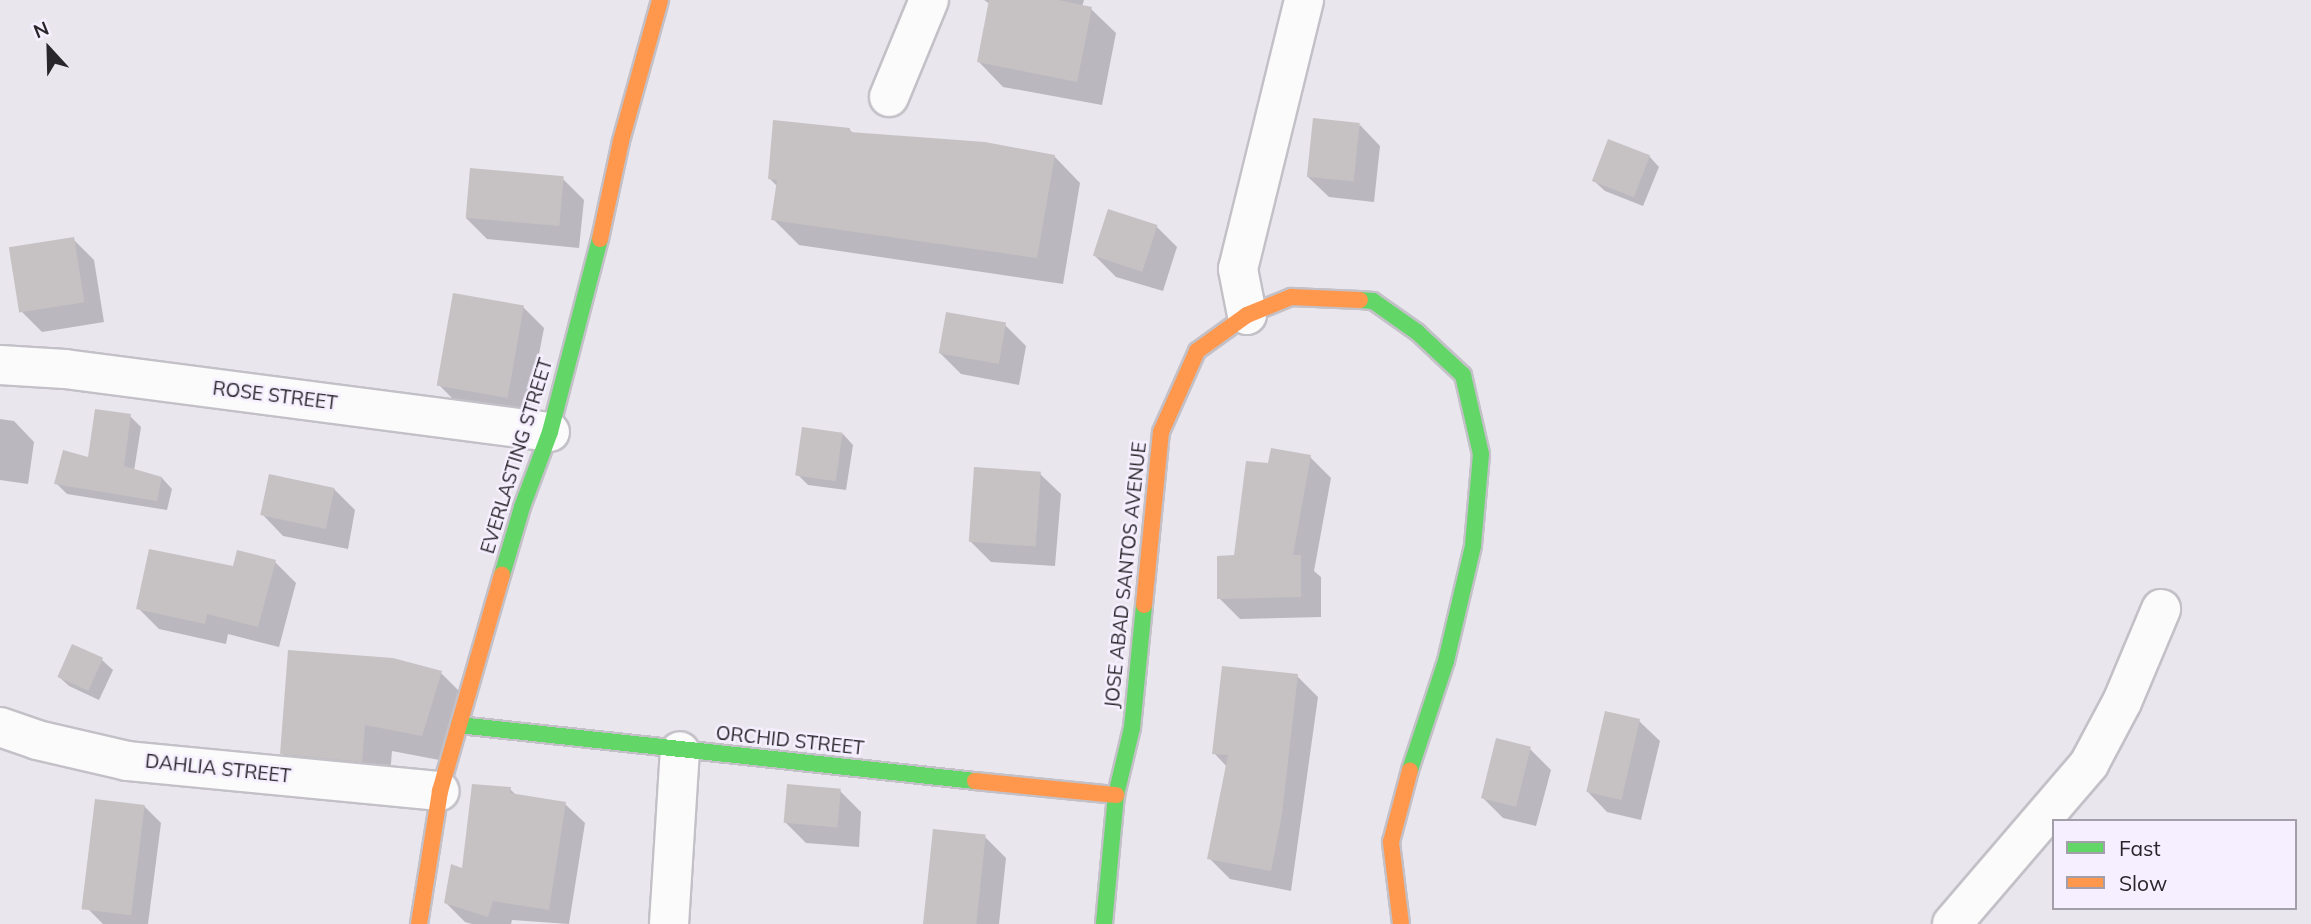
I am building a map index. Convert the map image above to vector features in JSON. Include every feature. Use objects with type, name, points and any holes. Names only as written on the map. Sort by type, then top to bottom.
[{"type":"main road","name":"EVERLASTING STREET","points":[[419,924],[440,791],[522,507],[550,432],[590,282],[624,128],[660,0]]},
{"type":"main road","name":"JOSE ABAD SANTOS AVENUE","points":[[1104,924],[1116,795],[1132,728],[1161,432],[1197,351],[1247,315],[1291,297],[1373,301],[1417,331],[1463,375],[1481,454],[1473,546],[1446,661],[1418,744],[1391,842],[1401,924]]},
{"type":"main road","name":"ORCHID STREET","points":[[459,725],[680,751],[1116,795]]},
{"type":"street","points":[[888,97],[929,0]]},
{"type":"street","points":[[1247,315],[1238,269],[1304,0]]},
{"type":"street","name":"ROSE STREET","points":[[0,365],[65,369],[550,432]]},
{"type":"street","points":[[1952,924],[2089,764],[2122,702],[2161,609]]},
{"type":"street","name":"DAHLIA STREET","points":[[0,727],[37,740],[127,761],[440,791]]},
{"type":"street","points":[[669,924],[680,751]]},
{"type":"building","points":[[989,0],[1058,0],[1092,7],[1077,82],[977,62]]},
{"type":"building","points":[[1313,118],[1360,123],[1354,182],[1307,177]]},
{"type":"building","points":[[773,120],[850,128],[850,132],[985,142],[1055,155],[1037,258],[771,220],[777,180],[768,179]]},
{"type":"building","points":[[1608,139],[1650,155],[1634,197],[1592,181]]},
{"type":"building","points":[[470,168],[564,176],[559,226],[466,218]]},
{"type":"building","points":[[1108,209],[1157,225],[1142,272],[1093,256]]},
{"type":"building","points":[[74,237],[84,302],[19,313],[9,247]]},
{"type":"building","points":[[453,293],[524,306],[508,398],[437,386]]},
{"type":"building","points":[[946,312],[1006,323],[999,364],[939,353]]},
{"type":"building","points":[[95,409],[131,414],[124,466],[162,477],[157,501],[54,484],[63,450],[88,457]]},
{"type":"building","points":[[802,427],[843,433],[836,481],[795,476]]},
{"type":"building","points":[[1271,448],[1311,455],[1293,555],[1301,555],[1301,597],[1217,599],[1217,556],[1234,555],[1246,461],[1268,463]]},
{"type":"building","points":[[974,467],[1041,472],[1036,546],[969,542]]},
{"type":"building","points":[[269,474],[335,488],[326,529],[260,515]]},
{"type":"building","points":[[149,549],[233,566],[237,550],[276,560],[258,627],[207,614],[205,624],[136,609]]},
{"type":"building","points":[[72,644],[103,658],[88,691],[57,677]]},
{"type":"building","points":[[288,650],[393,658],[442,671],[422,736],[365,725],[362,762],[280,754]]},
{"type":"building","points":[[1222,666],[1298,674],[1282,814],[1271,871],[1207,859],[1228,755],[1212,754]]},
{"type":"building","points":[[1605,711],[1640,719],[1621,800],[1586,792]]},
{"type":"building","points":[[1496,738],[1531,747],[1516,807],[1481,798]]},
{"type":"building","points":[[472,784],[511,787],[510,793],[566,802],[549,910],[493,901],[488,917],[444,903],[451,864],[462,868]]},
{"type":"building","points":[[787,784],[841,789],[837,828],[784,823]]},
{"type":"building","points":[[95,799],[145,805],[131,915],[81,909]]},
{"type":"building","points":[[933,829],[986,835],[976,924],[923,924]]},
{"type":"traffic: fast","points":[[502,575],[522,507],[550,432],[600,239]]},
{"type":"traffic: fast","points":[[1360,300],[1373,301],[1417,332],[1463,375],[1481,454],[1473,546],[1446,661],[1410,770]]},
{"type":"traffic: fast","points":[[1104,924],[1116,795],[1132,728],[1144,605]]},
{"type":"traffic: fast","points":[[459,725],[975,781]]},
{"type":"traffic: slow","points":[[600,239],[621,141],[660,0]]},
{"type":"traffic: slow","points":[[1144,605],[1161,432],[1197,351],[1247,315],[1291,297],[1360,300]]},
{"type":"traffic: slow","points":[[419,924],[440,791],[502,575]]},
{"type":"traffic: slow","points":[[1401,924],[1391,842],[1410,770]]},
{"type":"traffic: slow","points":[[975,781],[1116,795]]}]
